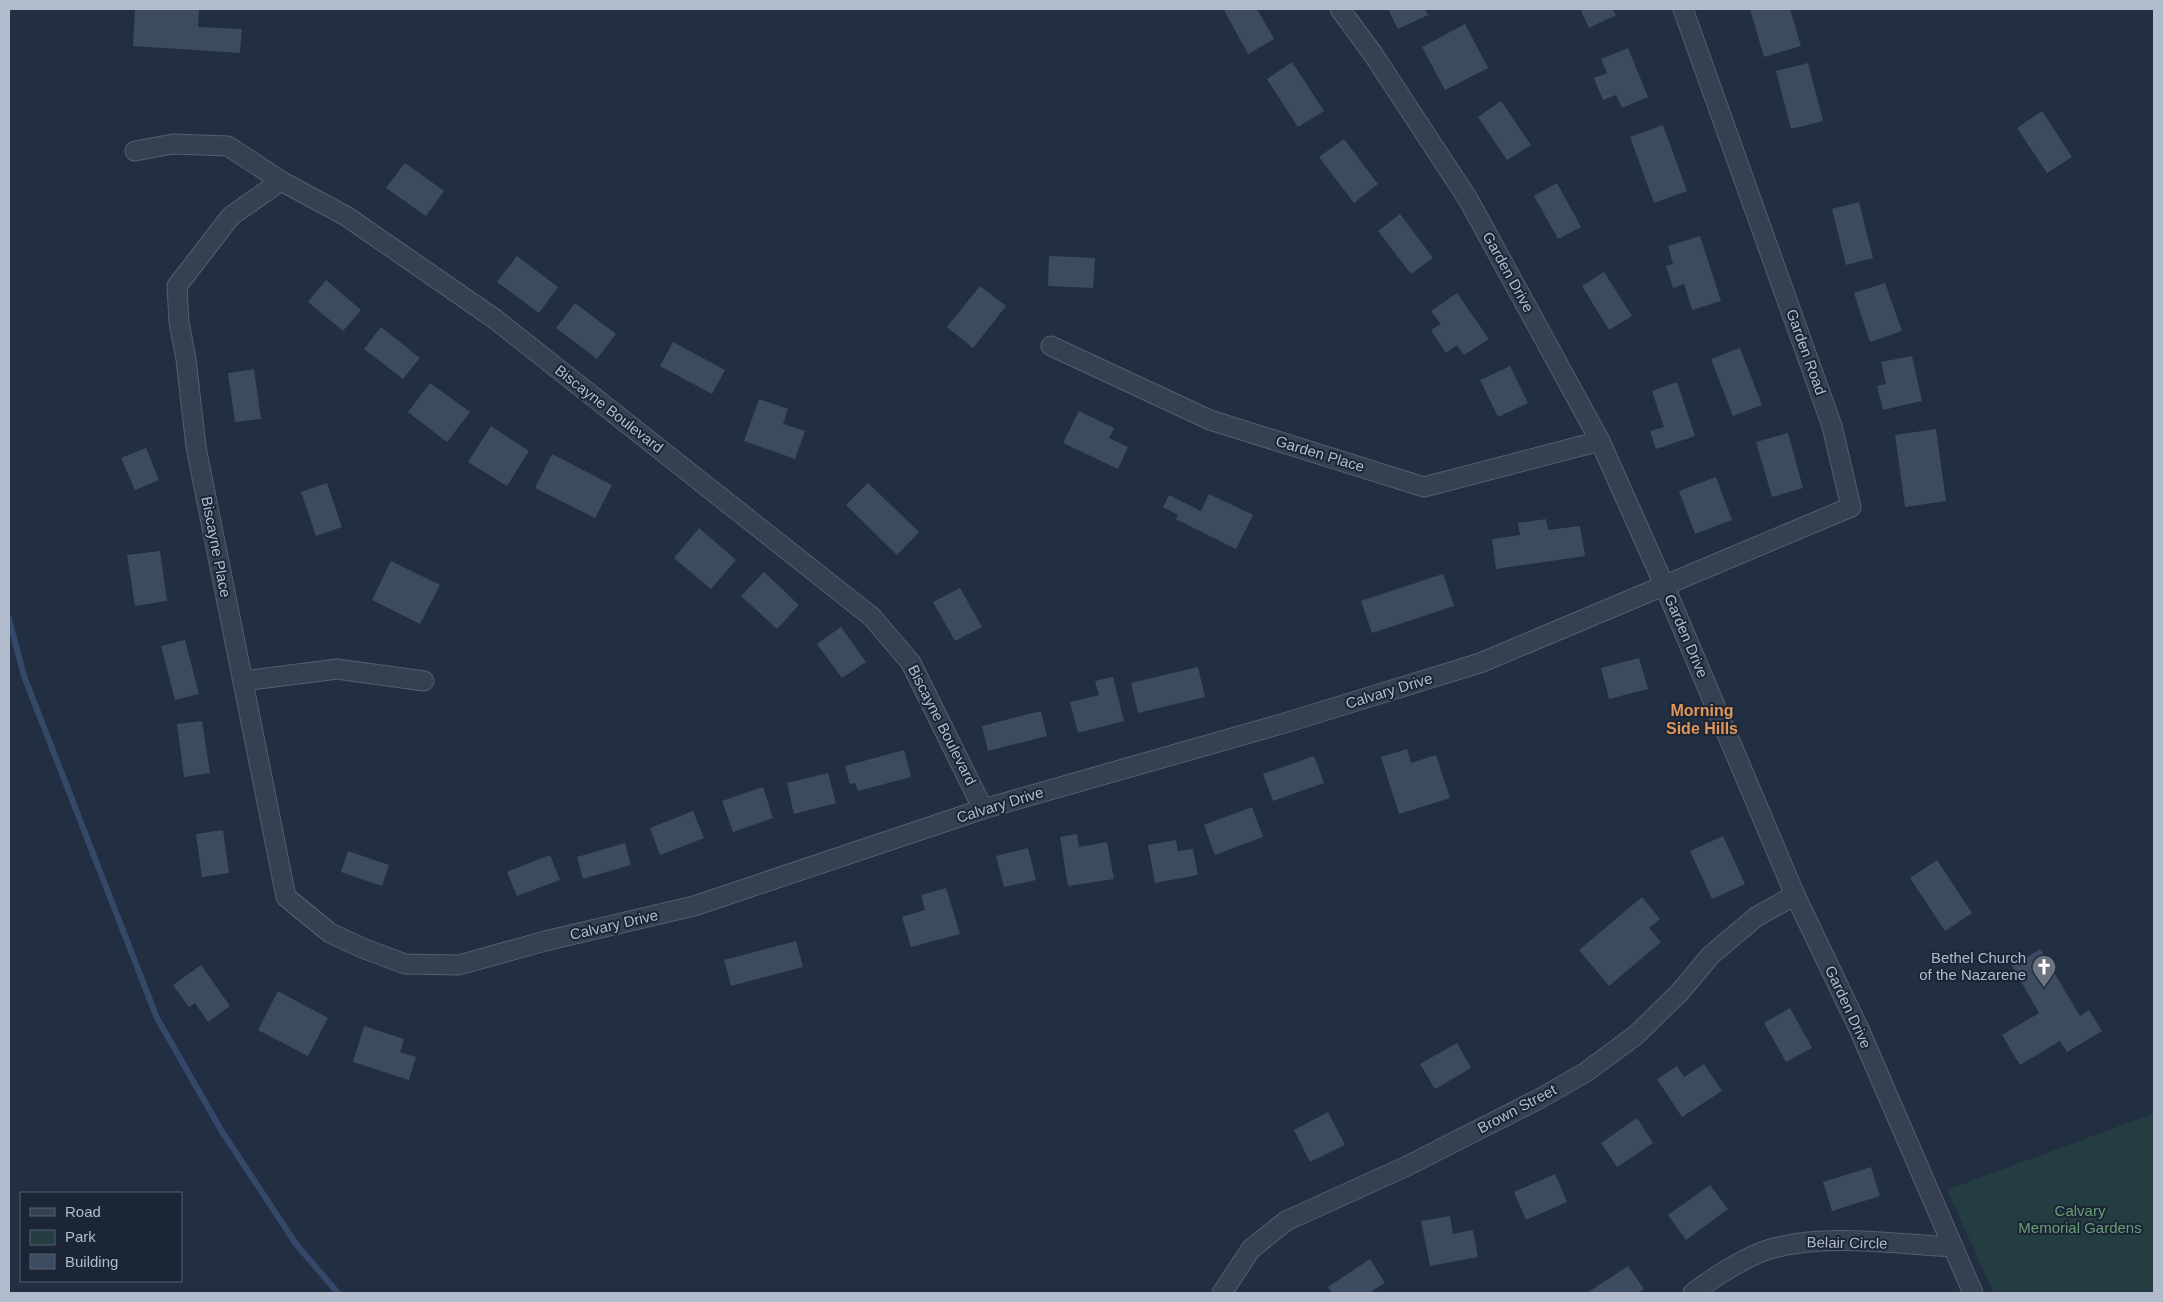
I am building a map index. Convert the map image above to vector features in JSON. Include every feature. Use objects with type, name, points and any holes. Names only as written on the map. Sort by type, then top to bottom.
[{"type":"street","name":"Garden Drive","points":[[1340,9],[1373,54],[1468,199],[1600,441],[1665,587],[1795,894],[1859,1028],[1973,1293]]},
{"type":"street","name":"Garden Road","points":[[1665,587],[1851,508],[1832,426],[1683,9]]},
{"type":"street","name":"Biscayne Boulevard","points":[[135,151],[174,144],[228,146],[281,182],[346,216],[495,319],[872,617],[912,662],[983,809]]},
{"type":"street","name":"Biscayne Place","points":[[281,182],[231,216],[177,286],[179,322],[186,360],[196,447],[286,897],[330,932]]},
{"type":"street","name":"Garden Place","points":[[1051,346],[1210,420],[1424,487],[1600,441]]},
{"type":"street","name":"Calvary Drive","points":[[330,932],[365,949],[405,964],[459,965],[545,941],[694,906],[983,809],[1288,722],[1480,663],[1665,587]]},
{"type":"street","points":[[243,681],[337,669],[424,681]]},
{"type":"street","name":"Brown Street","points":[[1222,1293],[1251,1250],[1286,1221],[1407,1166],[1539,1099],[1586,1072],[1636,1036],[1680,992],[1719,948],[1756,917],[1795,894]]},
{"type":"street","name":"Belair Circle","points":[[1694,1293],[1731,1268],[1768,1250],[1802,1242],[1845,1241],[1953,1247]]},
{"type":"green space","name":"Calvary Memorial Gardens","points":[[2154,1113],[2154,1293],[1994,1293],[1947,1190]]},
{"type":"building","points":[[135,9],[199,9],[198,27],[242,29],[240,53],[133,46]]},
{"type":"building","points":[[1257,9],[1274,39],[1248,54],[1224,10]]},
{"type":"building","points":[[1388,9],[1425,9],[1428,15],[1398,29]]},
{"type":"building","points":[[1580,9],[1612,9],[1616,15],[1589,28]]},
{"type":"building","points":[[1750,9],[1790,9],[1801,46],[1764,57]]},
{"type":"building","points":[[1465,24],[1488,68],[1445,90],[1422,47]]},
{"type":"building","points":[[1628,48],[1648,97],[1622,108],[1616,95],[1603,100],[1594,78],[1607,73],[1601,59]]},
{"type":"building","points":[[1292,62],[1324,111],[1298,127],[1267,79]]},
{"type":"building","points":[[1808,63],[1823,121],[1791,129],[1776,71]]},
{"type":"building","points":[[1501,101],[1531,145],[1507,160],[1478,117]]},
{"type":"building","points":[[2042,111],[2072,157],[2047,173],[2017,128]]},
{"type":"building","points":[[1663,125],[1687,191],[1654,203],[1630,137]]},
{"type":"building","points":[[1344,139],[1378,184],[1354,203],[1319,157]]},
{"type":"building","points":[[405,163],[444,191],[426,216],[386,188]]},
{"type":"building","points":[[1557,183],[1581,227],[1558,239],[1534,196]]},
{"type":"building","points":[[1859,202],[1873,258],[1846,265],[1832,209]]},
{"type":"building","points":[[1400,214],[1433,258],[1411,274],[1378,231]]},
{"type":"building","points":[[1700,236],[1721,301],[1692,310],[1684,284],[1673,288],[1666,266],[1673,264],[1668,246]]},
{"type":"building","points":[[517,256],[558,287],[539,313],[497,282]]},
{"type":"building","points":[[1049,256],[1095,258],[1093,288],[1048,286]]},
{"type":"building","points":[[1604,272],[1632,316],[1609,330],[1582,286]]},
{"type":"building","points":[[326,280],[361,310],[343,331],[308,302]]},
{"type":"building","points":[[1885,283],[1902,331],[1870,342],[1854,293]]},
{"type":"building","points":[[980,286],[1006,306],[973,348],[947,327]]},
{"type":"building","points":[[1457,293],[1489,339],[1464,355],[1457,345],[1446,353],[1431,330],[1441,324],[1431,311]]},
{"type":"building","points":[[575,303],[616,334],[597,359],[556,328]]},
{"type":"building","points":[[381,327],[420,358],[403,379],[364,349]]},
{"type":"building","points":[[673,342],[725,370],[712,394],[660,366]]},
{"type":"building","points":[[1740,348],[1762,405],[1733,416],[1711,359]]},
{"type":"building","points":[[1912,356],[1922,401],[1883,410],[1877,386],[1886,384],[1881,362]]},
{"type":"building","points":[[1510,366],[1528,403],[1498,417],[1480,380]]},
{"type":"building","points":[[254,369],[261,419],[235,422],[228,373]]},
{"type":"building","points":[[1677,382],[1695,436],[1656,449],[1650,431],[1664,427],[1652,391]]},
{"type":"building","points":[[430,383],[470,412],[447,442],[408,412]]},
{"type":"building","points":[[759,399],[788,409],[783,424],[805,431],[795,459],[744,441]]},
{"type":"building","points":[[1079,411],[1114,428],[1109,438],[1128,447],[1118,469],[1063,443]]},
{"type":"building","points":[[491,426],[529,451],[507,486],[468,462]]},
{"type":"building","points":[[1936,429],[1946,501],[1905,507],[1895,435]]},
{"type":"building","points":[[1788,433],[1803,488],[1772,497],[1756,442]]},
{"type":"building","points":[[146,448],[159,480],[135,490],[121,458]]},
{"type":"building","points":[[552,454],[612,485],[595,518],[535,488]]},
{"type":"building","points":[[1716,477],[1732,520],[1695,534],[1679,491]]},
{"type":"building","points":[[327,483],[342,527],[316,536],[301,492]]},
{"type":"building","points":[[868,483],[919,532],[897,555],[846,505]]},
{"type":"building","points":[[1209,494],[1253,515],[1236,549],[1176,519],[1178,515],[1163,507],[1169,495],[1201,511]]},
{"type":"building","points":[[1546,519],[1548,530],[1580,526],[1585,556],[1496,569],[1492,539],[1520,535],[1518,523]]},
{"type":"building","points":[[699,528],[736,560],[711,589],[674,558]]},
{"type":"building","points":[[160,551],[167,601],[135,606],[127,555]]},
{"type":"building","points":[[391,561],[440,585],[420,624],[372,600]]},
{"type":"building","points":[[764,572],[799,605],[777,629],[741,596]]},
{"type":"building","points":[[1443,574],[1454,606],[1372,633],[1361,601]]},
{"type":"building","points":[[960,588],[982,627],[955,641],[933,602]]},
{"type":"building","points":[[841,627],[866,662],[842,678],[817,644]]},
{"type":"building","points":[[185,640],[199,694],[175,700],[161,646]]},
{"type":"building","points":[[1639,658],[1648,689],[1609,699],[1601,668]]},
{"type":"building","points":[[1198,667],[1205,697],[1138,713],[1131,683]]},
{"type":"building","points":[[1113,677],[1124,721],[1078,733],[1070,702],[1099,695],[1095,681]]},
{"type":"building","points":[[1041,711],[1047,736],[988,751],[982,726]]},
{"type":"building","points":[[202,721],[210,773],[184,777],[177,724]]},
{"type":"building","points":[[1407,749],[1411,763],[1436,755],[1450,798],[1399,814],[1381,757]]},
{"type":"building","points":[[904,750],[911,777],[858,791],[855,783],[850,784],[845,766]]},
{"type":"building","points":[[1314,756],[1324,783],[1273,801],[1263,774]]},
{"type":"building","points":[[828,773],[836,803],[794,814],[787,783]]},
{"type":"building","points":[[763,787],[773,818],[733,832],[722,801]]},
{"type":"building","points":[[1252,807],[1263,837],[1215,855],[1204,825]]},
{"type":"building","points":[[693,811],[704,838],[660,855],[650,828]]},
{"type":"building","points":[[223,830],[229,873],[202,877],[196,834]]},
{"type":"building","points":[[1077,834],[1079,847],[1107,842],[1114,879],[1068,886],[1060,837]]},
{"type":"building","points":[[1723,836],[1745,884],[1712,899],[1690,851]]},
{"type":"building","points":[[1176,840],[1178,851],[1193,849],[1198,875],[1155,883],[1148,845]]},
{"type":"building","points":[[625,843],[631,865],[583,879],[577,857]]},
{"type":"building","points":[[1028,848],[1036,880],[1004,887],[996,856]]},
{"type":"building","points":[[348,851],[389,865],[382,886],[341,872]]},
{"type":"building","points":[[550,855],[560,880],[517,896],[507,872]]},
{"type":"building","points":[[1937,860],[1972,913],[1945,931],[1910,878]]},
{"type":"building","points":[[946,888],[960,934],[911,947],[902,917],[925,910],[921,895]]},
{"type":"building","points":[[1642,897],[1660,919],[1649,928],[1661,942],[1609,986],[1579,950]]},
{"type":"building","points":[[796,941],[803,967],[731,986],[724,960]]},
{"type":"building","name":"Bethel Church of the Nazarene","points":[[2040,949],[2080,1016],[2089,1010],[2102,1031],[2067,1052],[2060,1041],[2020,1065],[2002,1035],[2039,1013],[2012,966]]},
{"type":"building","points":[[201,965],[230,1006],[208,1022],[195,1003],[189,1007],[173,985]]},
{"type":"building","points":[[278,991],[328,1018],[308,1056],[258,1030]]},
{"type":"building","points":[[1790,1008],[1812,1048],[1786,1062],[1764,1023]]},
{"type":"building","points":[[364,1026],[404,1039],[400,1052],[416,1057],[409,1080],[353,1062]]},
{"type":"building","points":[[1457,1043],[1471,1068],[1435,1089],[1420,1064]]},
{"type":"building","points":[[1704,1064],[1722,1091],[1682,1117],[1657,1079],[1677,1066],[1684,1077]]},
{"type":"building","points":[[1328,1112],[1345,1145],[1310,1162],[1294,1130]]},
{"type":"building","points":[[1637,1118],[1653,1143],[1617,1167],[1601,1143]]},
{"type":"building","points":[[1871,1167],[1880,1196],[1832,1211],[1823,1182]]},
{"type":"building","points":[[1555,1174],[1567,1202],[1526,1220],[1514,1192]]},
{"type":"building","points":[[1710,1185],[1728,1209],[1686,1240],[1668,1215]]},
{"type":"building","points":[[1450,1216],[1453,1234],[1473,1230],[1478,1257],[1430,1266],[1421,1221]]},
{"type":"building","points":[[1370,1259],[1385,1283],[1369,1293],[1332,1293],[1328,1287]]},
{"type":"building","points":[[1628,1266],[1644,1289],[1638,1293],[1587,1293]]},
{"type":"waterway","points":[[9,619],[24,676],[157,1018],[221,1130],[296,1244],[338,1293]]},
{"type":"place","name":"Bethel Church of the Nazarene","points":[[2044,988]]},
{"type":"district","name":"Morning Side Hills","points":[[1702,719]]}]
